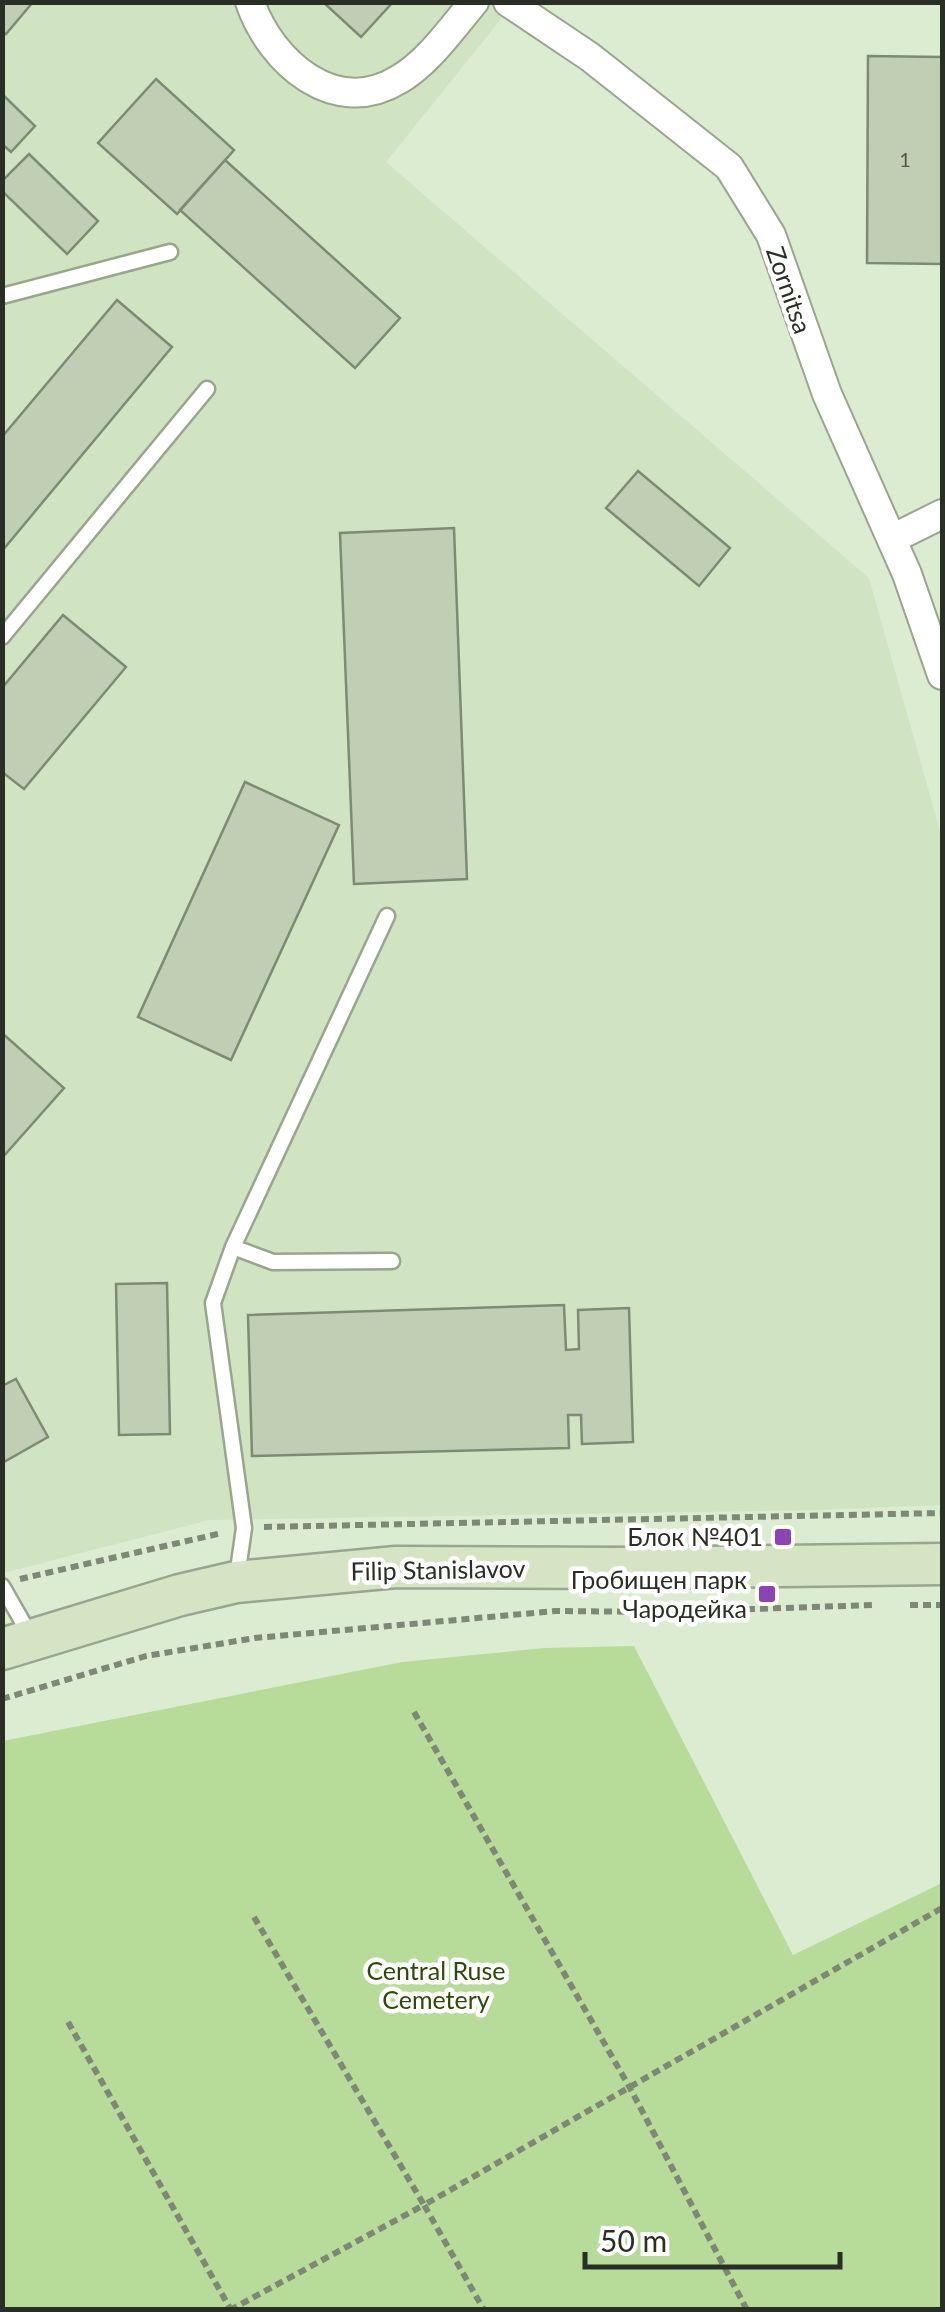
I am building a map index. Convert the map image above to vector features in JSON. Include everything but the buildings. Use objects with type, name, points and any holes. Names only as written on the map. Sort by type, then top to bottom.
[{"type":"main road","name":"Filip Stanislavov","points":[[18,1644],[236,1582],[396,1567],[942,1564]]},
{"type":"street","points":[[250,2],[258,26],[295,70],[338,93],[374,92],[402,78],[474,2]]},
{"type":"street","name":"Zornitsa","points":[[508,2],[590,57],[729,167],[771,236],[827,394],[892,539],[942,675]]},
{"type":"street","points":[[892,539],[942,514]]},
{"type":"lane","points":[[2,296],[170,252]]},
{"type":"lane","points":[[2,637],[208,389]]},
{"type":"lane","points":[[236,1582],[244,1528],[213,1303],[233,1247],[388,916]]},
{"type":"lane","points":[[233,1247],[273,1262],[392,1261]]},
{"type":"lane","points":[[2,1586],[18,1644]]},
{"type":"path","points":[[897,1604],[942,1605]]},
{"type":"path","points":[[2,1699],[146,1656],[255,1638],[556,1612],[878,1605]]},
{"type":"path","points":[[414,1712],[630,2088],[748,2310]]},
{"type":"path","points":[[68,2022],[230,2309],[424,2205],[942,1908]]},
{"type":"path","points":[[254,1917],[484,2310]]},
{"type":"shaded area","points":[[3,3],[514,3],[386,162],[869,578],[942,838],[942,1505],[210,1520],[3,1573]]},
{"type":"green space","name":"Central Ruse Cemetery","points":[[634,1646],[793,1955],[942,1883],[942,2309],[3,2309],[3,1741],[402,1662],[545,1648]]},
{"type":"place","name":"Блок №401","points":[[783,1537]]},
{"type":"place","name":"Гробищен парк Чародейка","points":[[767,1594]]}]
